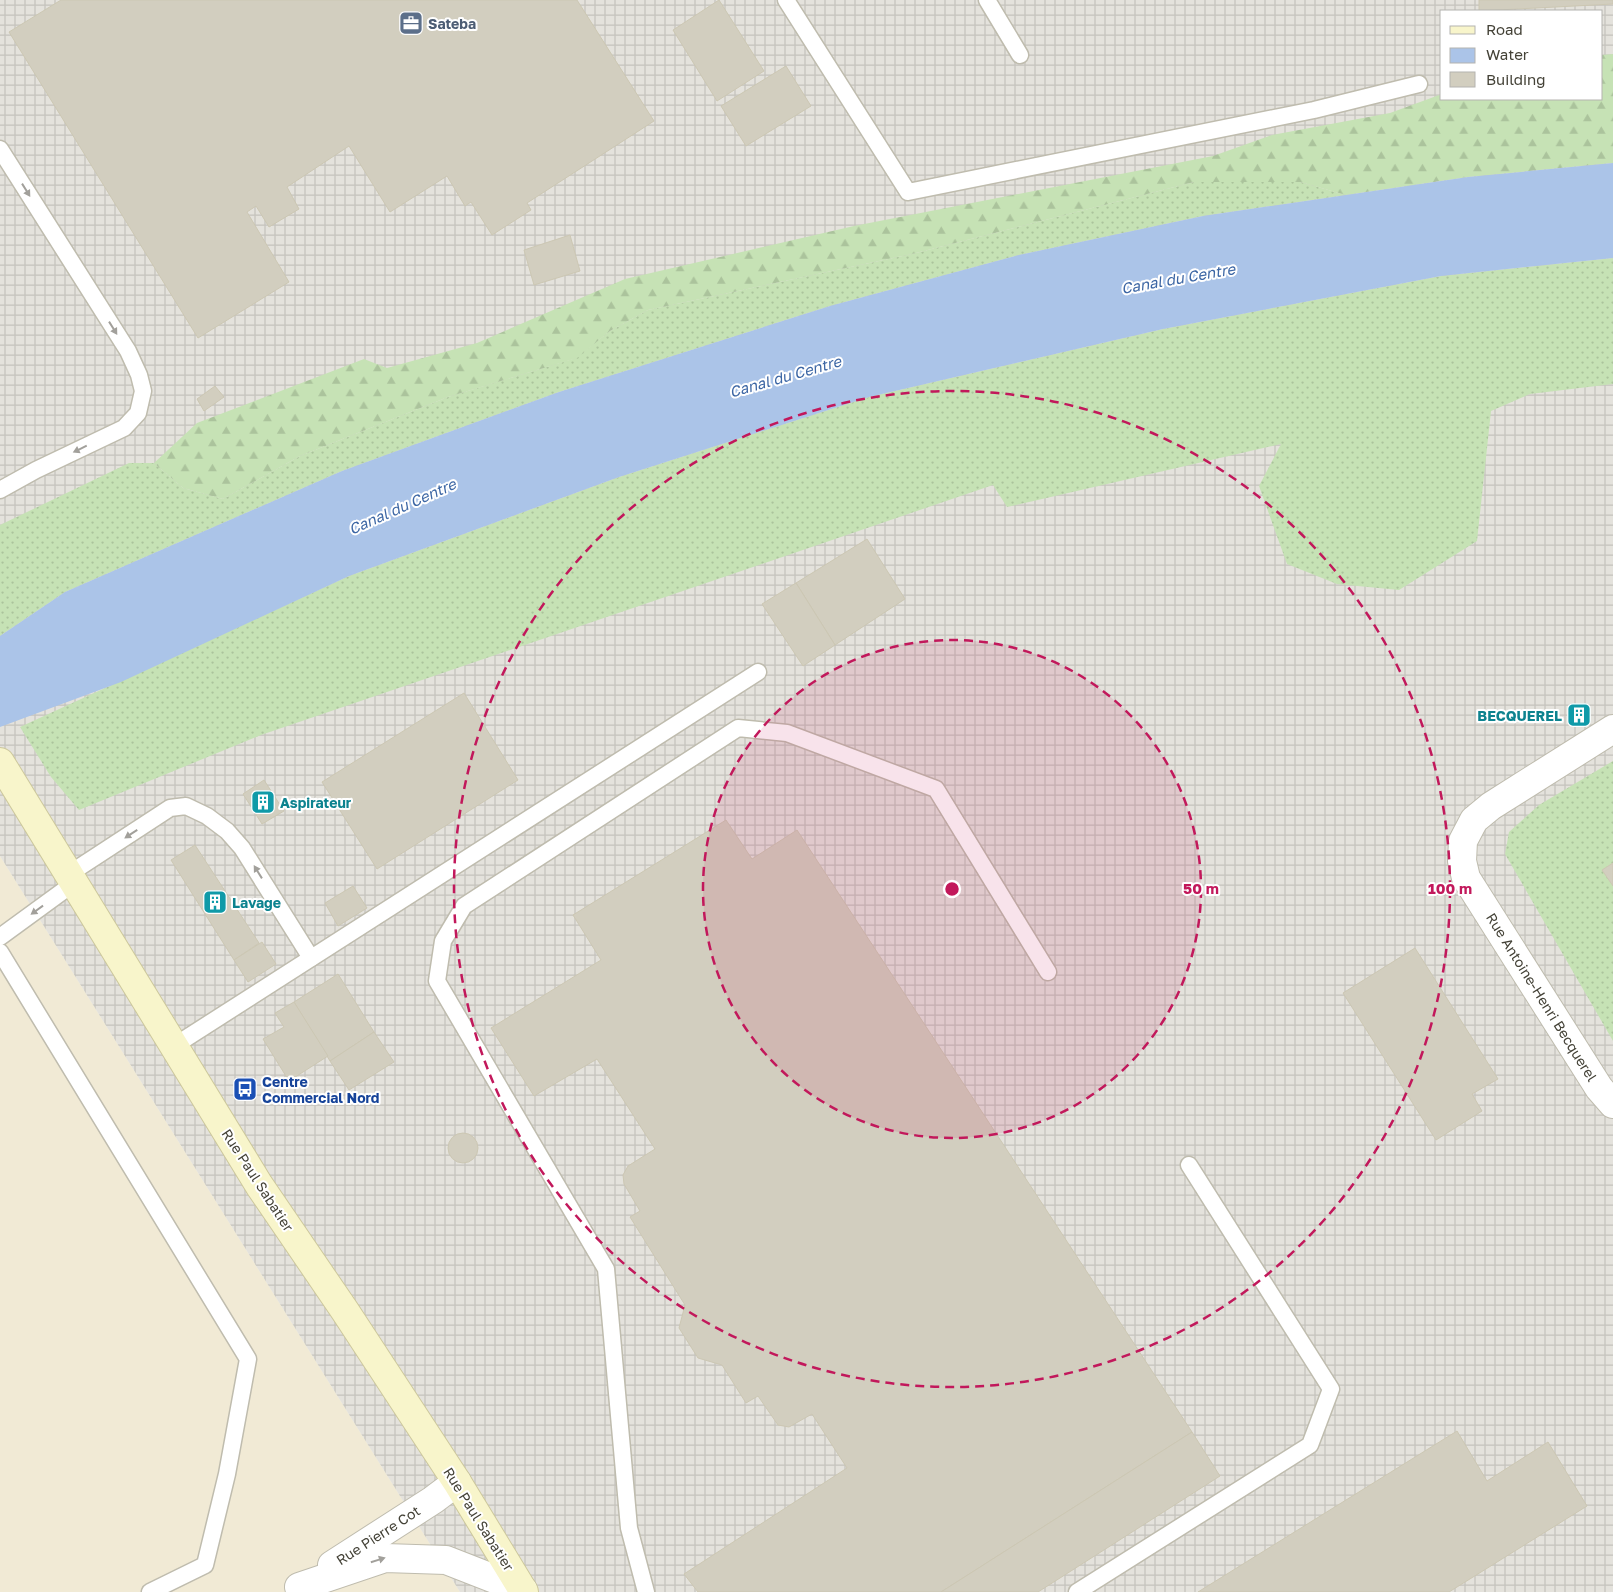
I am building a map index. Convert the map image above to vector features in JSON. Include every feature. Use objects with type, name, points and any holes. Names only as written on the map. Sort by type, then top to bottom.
[{"type":"main road","name":"Rue Paul Sabatier","points":[[0,762],[259,1185],[345,1311],[457,1482],[524,1591]]},
{"type":"street","name":"Rue Antoine-Henri Becquerel","points":[[1613,729],[1492,806],[1474,820],[1464,841],[1462,861],[1466,878],[1599,1088],[1613,1104]]},
{"type":"street","name":"Rue Pierre Cot","points":[[295,1589],[433,1500],[457,1482]]},
{"type":"street","name":"Rue Pierre Cot","points":[[295,1589],[385,1558],[446,1560],[524,1591]]},
{"type":"lane","points":[[786,0],[908,192],[1314,110],[1419,84]]},
{"type":"lane","points":[[987,0],[1020,55]]},
{"type":"lane","points":[[0,149],[128,351],[139,375],[144,392],[138,414],[124,428],[36,470],[0,490]]},
{"type":"lane","points":[[174,1046],[758,672]]},
{"type":"lane","points":[[646,1592],[629,1528],[606,1269],[437,981],[443,941],[464,906],[738,728],[787,733],[936,789],[1048,972]]},
{"type":"lane","points":[[0,937],[71,879],[170,808],[186,806],[207,816],[227,830],[242,848],[312,958]]},
{"type":"lane","points":[[0,952],[248,1359],[226,1474],[204,1565],[150,1592]]},
{"type":"lane","points":[[1077,1592],[1310,1445],[1331,1389],[1189,1165]]},
{"type":"shaded area","points":[[0,0],[1613,0],[1613,1592],[460,1592],[0,856]]},
{"type":"shaded area","points":[[0,856],[460,1592],[0,1592]]},
{"type":"green space","points":[[1613,54],[1613,163],[1468,177],[1346,195],[1300,182],[1194,182],[912,254],[648,310],[610,331],[577,358],[448,397],[300,456],[223,499],[183,488],[154,463],[197,423],[364,359],[387,368],[477,343],[625,279],[854,226],[1213,156],[1272,135],[1390,113],[1440,95],[1440,100],[1603,100],[1603,55]]},
{"type":"green space","points":[[1194,182],[1300,182],[1346,195],[1203,216],[1019,255],[830,306],[559,392],[342,471],[65,592],[0,636],[0,525],[129,463],[154,463],[183,488],[223,499],[300,456],[448,397],[576,358],[610,331],[648,310],[912,254]]},
{"type":"green space","points":[[1613,258],[1613,384],[1530,394],[1491,411],[1477,541],[1399,590],[1337,584],[1287,564],[1259,486],[1281,444],[1007,507],[993,485],[261,735],[79,810],[51,777],[20,727],[349,576],[619,477],[869,397],[1163,329],[1441,276]]},
{"type":"green space","points":[[1613,761],[1613,863],[1603,870],[1613,886],[1613,1041],[1505,854],[1509,832],[1539,805]]},
{"type":"water","name":"Canal du Centre","points":[[1613,163],[1613,258],[1441,276],[1163,329],[869,397],[619,477],[349,576],[121,682],[0,727],[0,636],[65,592],[342,471],[559,392],[830,306],[1019,255],[1203,216],[1468,177]]},
{"type":"building","points":[[61,0],[577,0],[654,121],[527,203],[531,210],[492,235],[471,202],[465,206],[447,176],[390,212],[349,146],[287,187],[299,209],[269,227],[256,206],[247,212],[289,282],[198,338],[9,32]]},
{"type":"building","points":[[719,0],[764,71],[717,101],[673,30]]},
{"type":"building","points":[[1479,0],[1613,0],[1613,4],[1479,10]]},
{"type":"building","points":[[786,66],[811,106],[746,146],[721,106]]},
{"type":"building","points":[[570,235],[580,271],[534,285],[524,250]]},
{"type":"building","points":[[215,386],[224,397],[204,411],[197,399]]},
{"type":"building","points":[[867,539],[905,599],[835,645],[796,583]]},
{"type":"building","points":[[796,583],[835,645],[803,666],[762,604]]},
{"type":"building","points":[[464,693],[518,780],[377,869],[322,782]]},
{"type":"building","name":"BECQUEREL","points":[[1584,705],[1590,714],[1574,725],[1568,716]]},
{"type":"building","name":"Aspirateur","points":[[264,780],[284,811],[262,824],[243,794]]},
{"type":"building","points":[[726,820],[752,859],[797,830],[1192,1432],[941,1592],[698,1592],[684,1574],[847,1468],[812,1414],[789,1427],[778,1425],[758,1396],[746,1403],[722,1365],[698,1358],[679,1328],[685,1305],[630,1217],[640,1211],[624,1184],[623,1175],[628,1166],[655,1149],[597,1059],[534,1096],[491,1028],[601,960],[573,915]]},
{"type":"building","name":"Lavage","points":[[195,845],[259,943],[234,960],[171,860]]},
{"type":"building","points":[[1613,863],[1613,886],[1602,870]]},
{"type":"building","points":[[353,886],[367,908],[338,926],[325,903]]},
{"type":"building","points":[[262,942],[276,964],[248,982],[234,960]]},
{"type":"building","points":[[1415,948],[1498,1079],[1472,1094],[1482,1111],[1436,1140],[1343,993]]},
{"type":"building","points":[[338,974],[374,1032],[330,1061],[294,1002]]},
{"type":"building","points":[[294,1002],[328,1056],[289,1081],[263,1039],[284,1027],[275,1013]]},
{"type":"building","points":[[374,1032],[394,1062],[349,1090],[330,1061]]},
{"type":"building","points":[[463,1133],[474,1137],[478,1148],[474,1159],[463,1163],[452,1159],[448,1148],[452,1137]]},
{"type":"building","points":[[1457,1431],[1487,1481],[1548,1442],[1587,1506],[1449,1592],[1198,1592]]},
{"type":"building","points":[[1192,1432],[1220,1476],[1038,1592],[941,1592]]},
{"type":"place","name":"Sateba","points":[[411,23]]},
{"type":"place","name":"BECQUEREL","points":[[1579,715]]},
{"type":"place","name":"Aspirateur","points":[[263,802]]},
{"type":"place","name":"Lavage","points":[[215,902]]},
{"type":"place","name":"Centre Commercial Nord","points":[[245,1089]]}]
